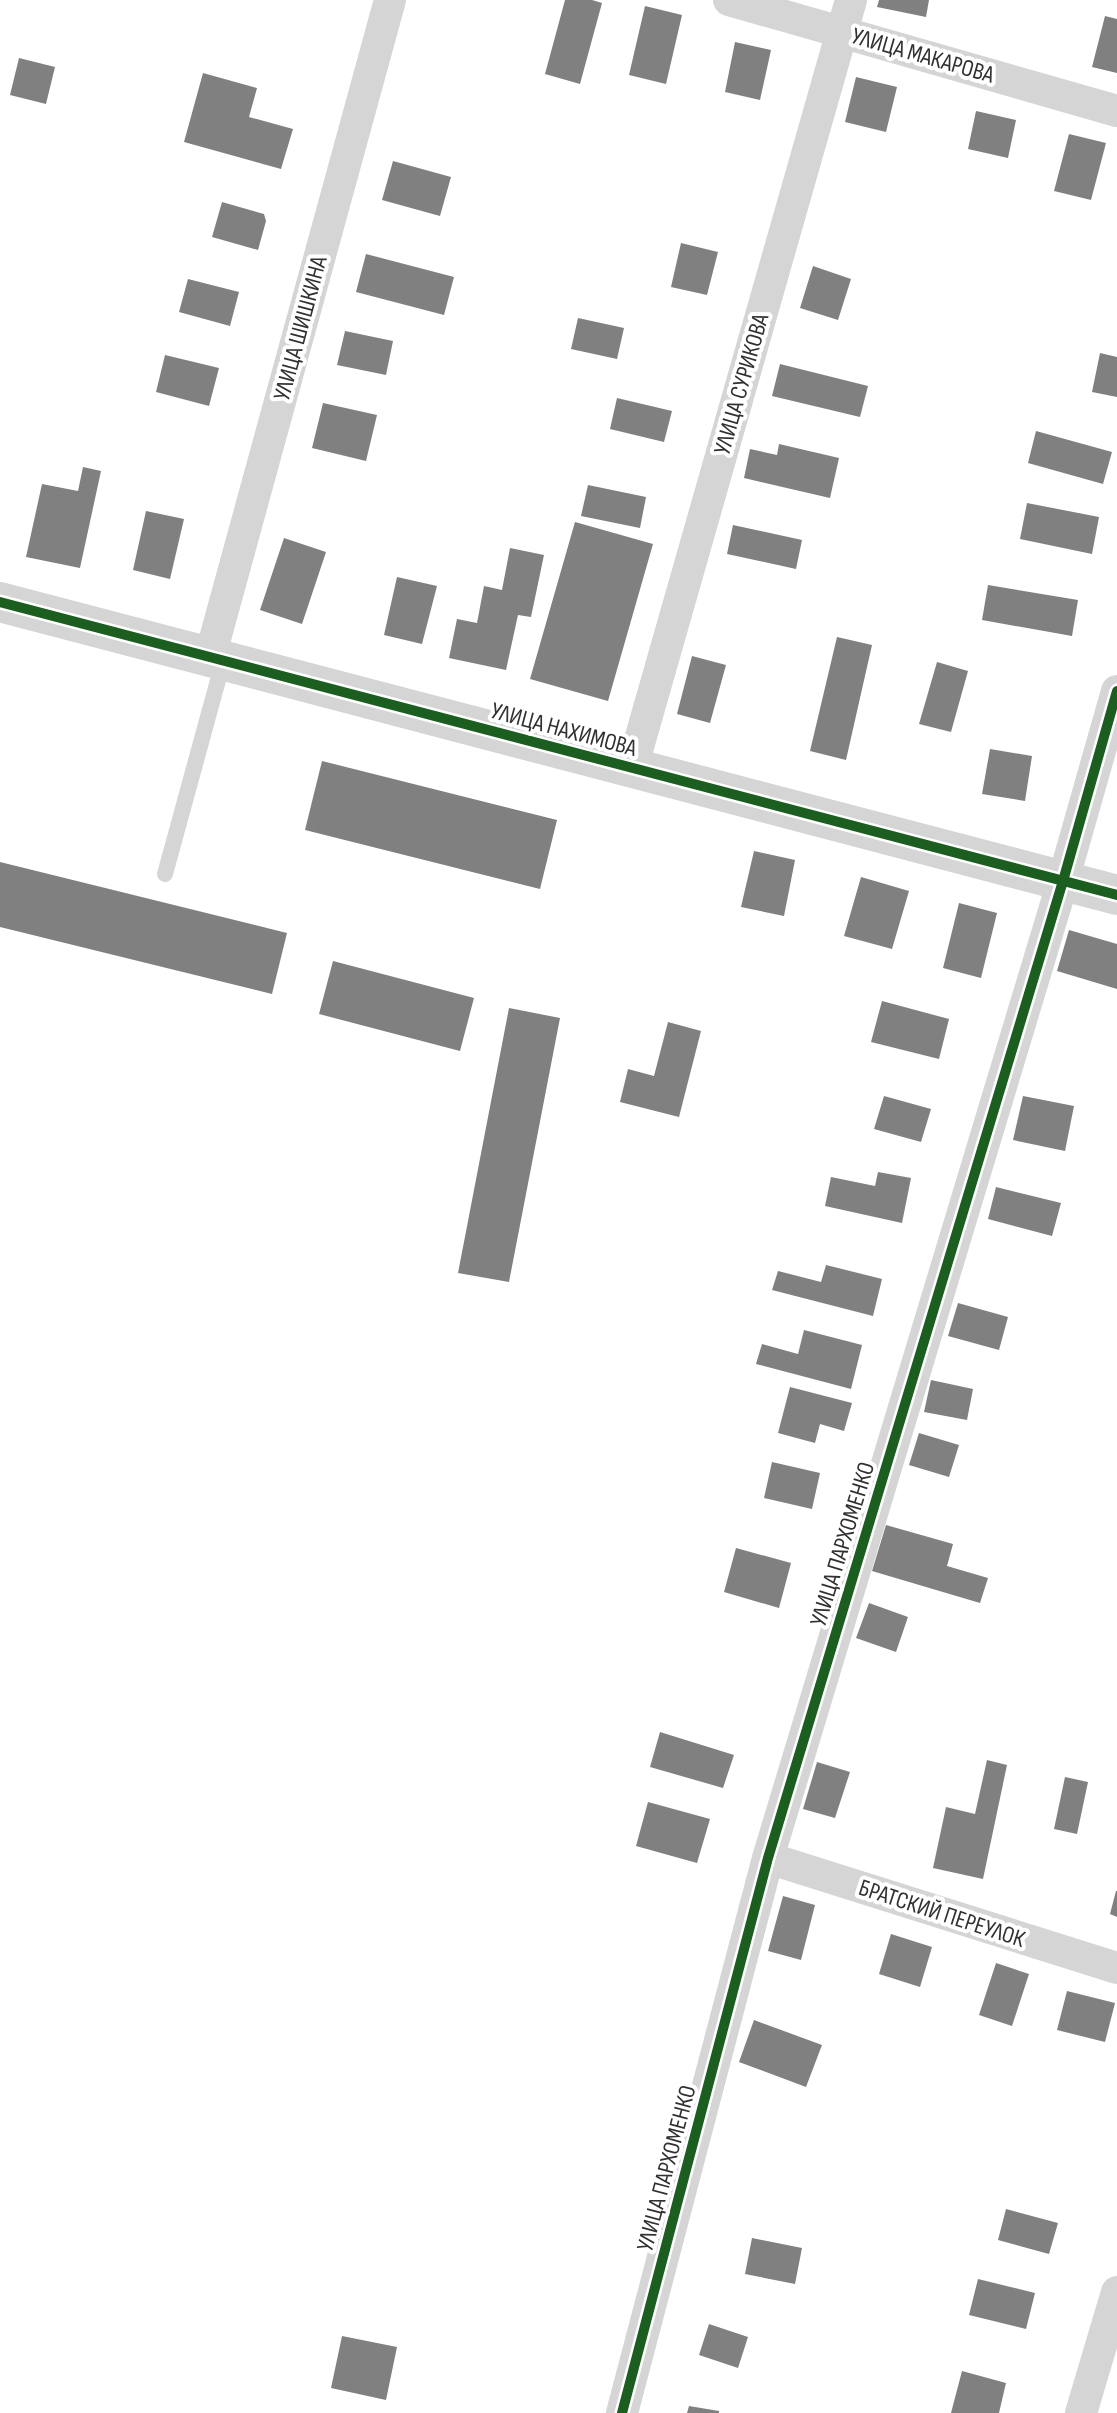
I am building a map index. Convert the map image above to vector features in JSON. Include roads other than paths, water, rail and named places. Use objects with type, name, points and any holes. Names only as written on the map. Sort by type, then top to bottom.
[{"type":"street","name":"УЛИЦА ШИШКИНА","points":[[217,659],[390,0]]},
{"type":"street","name":"УЛИЦА МАКАРОВА","points":[[729,0],[1117,111]]},
{"type":"street","name":"УЛИЦА СУРИКОВА","points":[[632,768],[851,0]]},
{"type":"street","name":"УЛИЦА НАХИМОВА","points":[[0,602],[1117,895]]},
{"type":"street","name":"УЛИЦА ПАРХОМЕНКО","points":[[622,2413],[768,1858],[1063,881],[1117,691]]},
{"type":"street","name":"БРАТСКИЙ ПЕРЕУЛОК","points":[[768,1858],[1117,1968]]},
{"type":"street","points":[[1081,2413],[1117,2292]]},
{"type":"lane","points":[[165,874],[217,659]]}]
